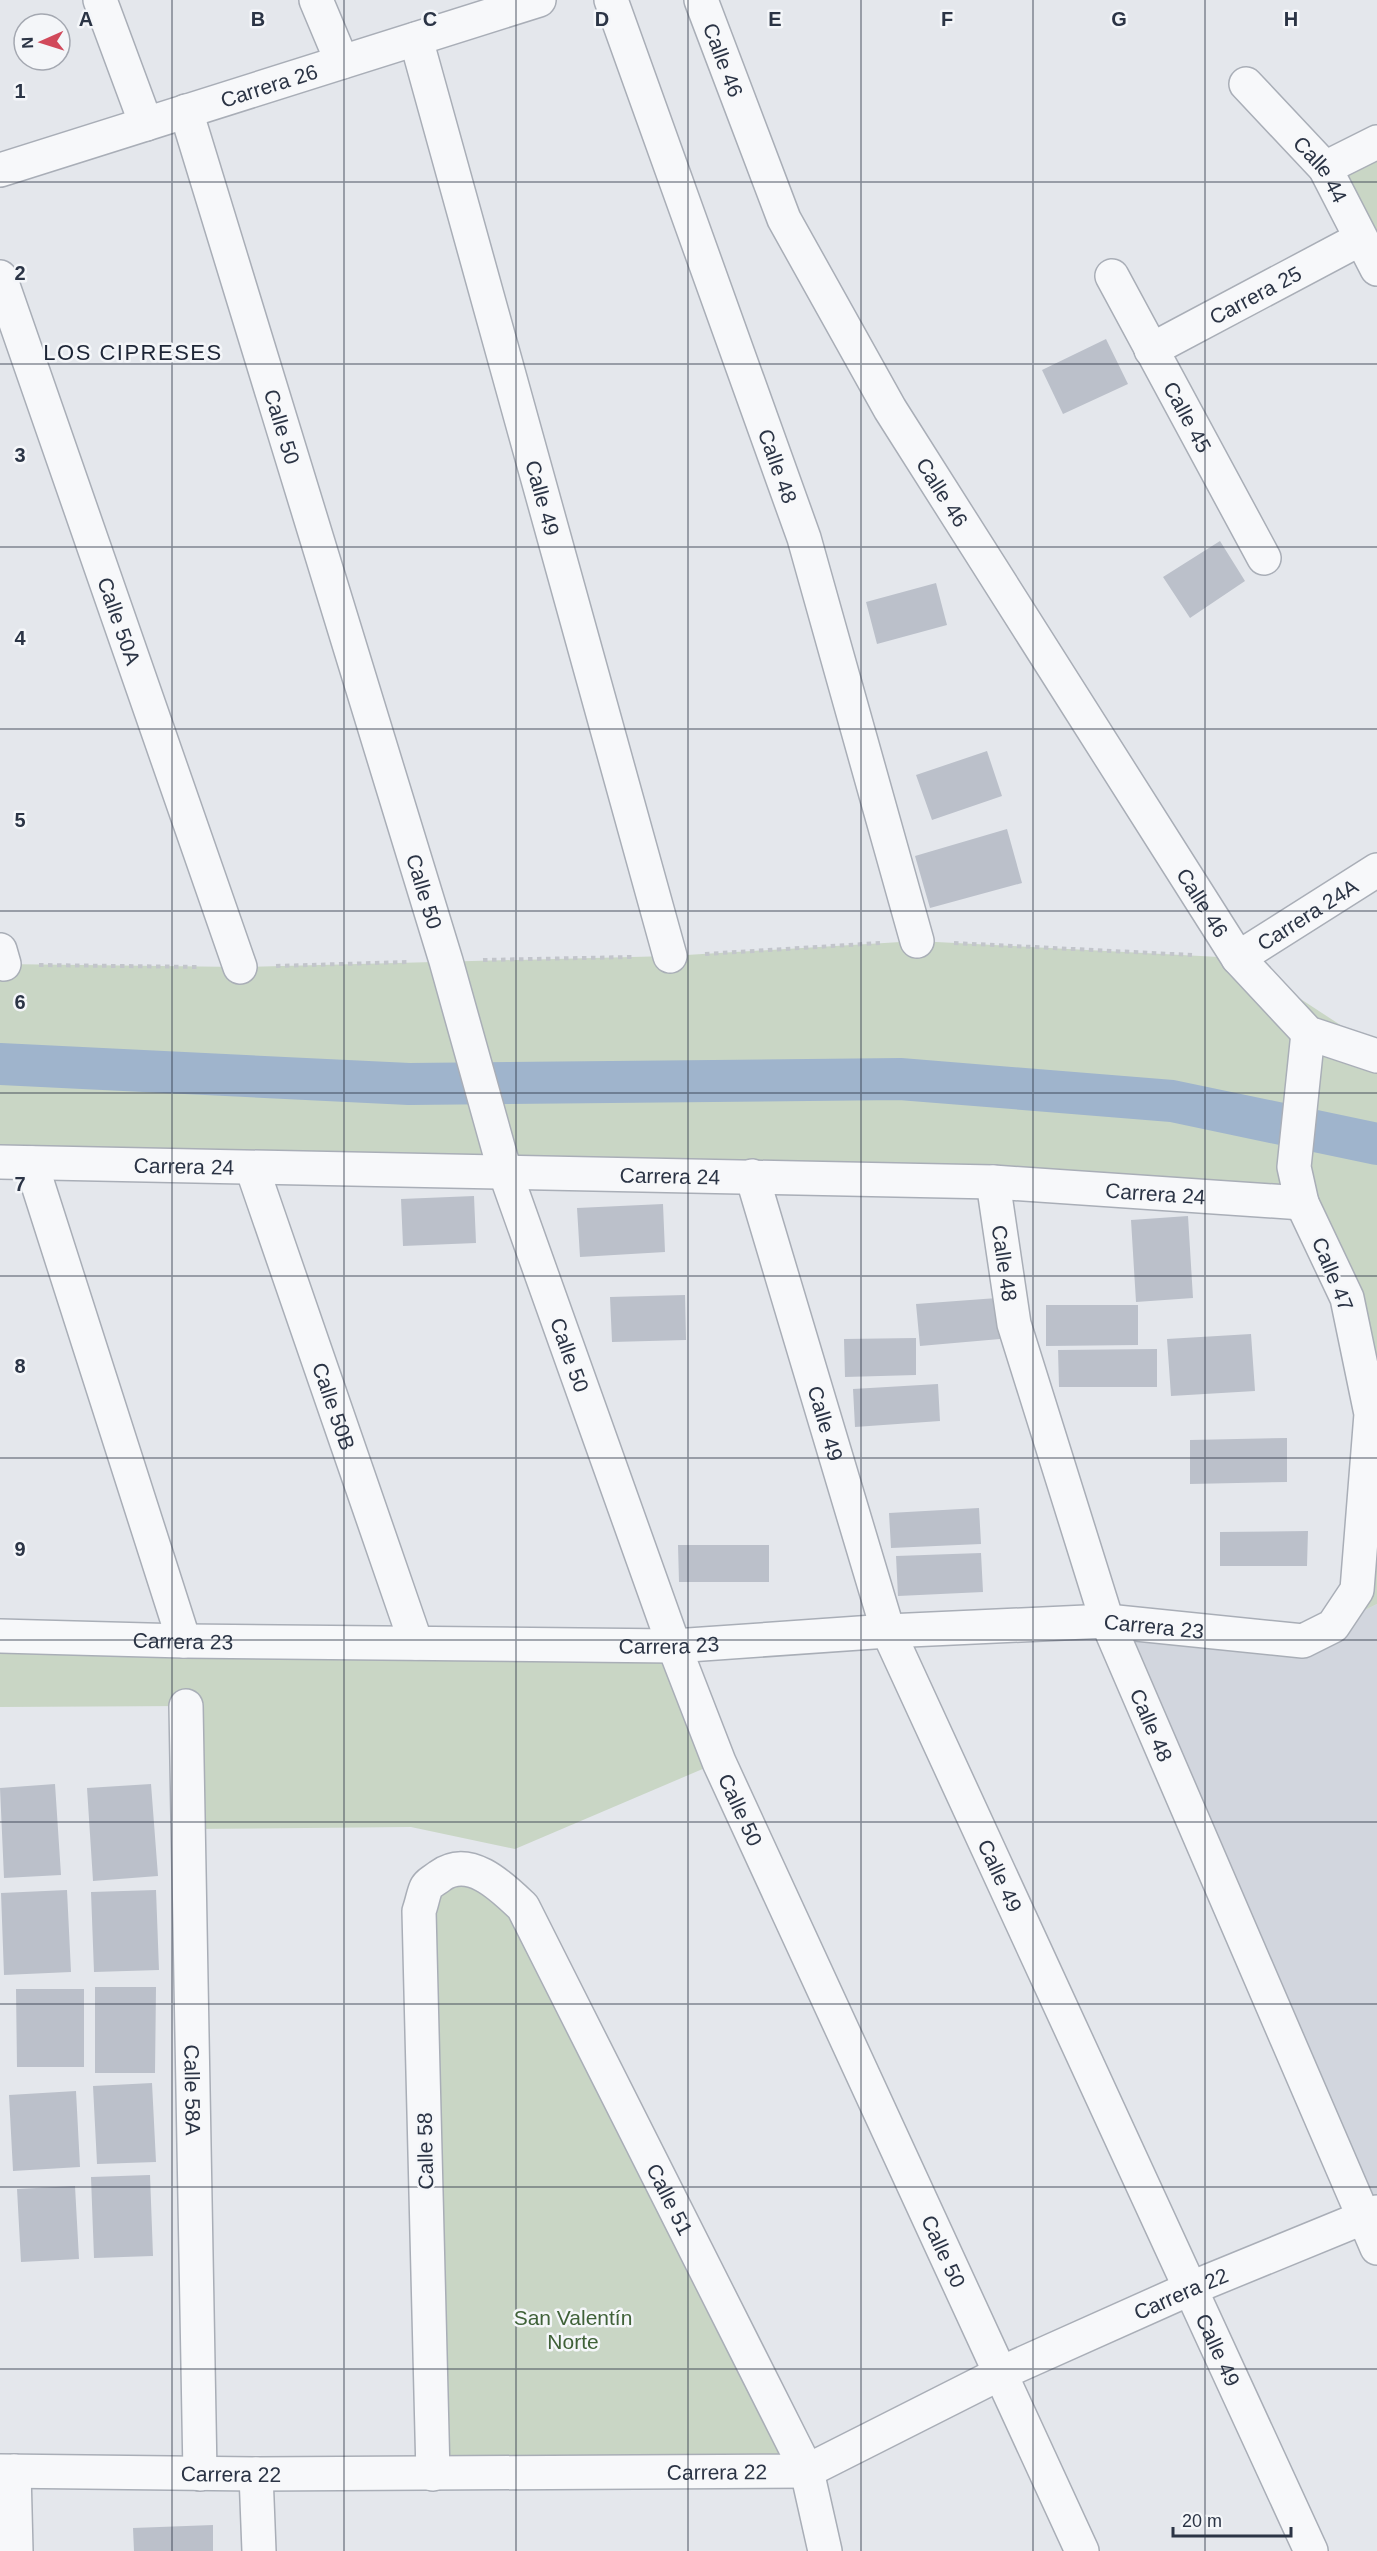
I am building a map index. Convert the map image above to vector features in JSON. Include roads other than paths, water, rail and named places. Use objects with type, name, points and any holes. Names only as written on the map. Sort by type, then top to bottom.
[{"type":"street","points":[[100,0],[146,124]]},
{"type":"street","points":[[316,0],[342,62]]},
{"type":"street","name":"Calle 48","points":[[610,0],[804,538],[917,941]]},
{"type":"street","name":"Calle 46","points":[[700,0],[784,219],[890,409],[1238,958],[1308,1033]]},
{"type":"street","name":"Carrera 26","points":[[0,170],[416,39],[522,2]]},
{"type":"street","name":"Calle 49","points":[[416,39],[670,956]]},
{"type":"street","name":"Calle 44","points":[[1246,84],[1325,168],[1377,269]]},
{"type":"street","name":"Calle 50","points":[[186,111],[446,961],[505,1172],[674,1646],[719,1762],[1082,2551]]},
{"type":"street","points":[[1325,168],[1377,142]]},
{"type":"street","name":"Carrera 25","points":[[1151,350],[1360,238]]},
{"type":"street","name":"Calle 45","points":[[1112,276],[1264,558]]},
{"type":"street","name":"Calle 50A","points":[[0,277],[240,967]]},
{"type":"street","name":"Carrera 24A","points":[[1238,958],[1377,870]]},
{"type":"street","points":[[1302,1203],[1294,1167],[1308,1033],[1377,1056]]},
{"type":"street","points":[[16,1163],[184,1641]]},
{"type":"street","name":"Carrera 24","points":[[16,1163],[993,1182],[1302,1203]]},
{"type":"street","name":"Calle 50B","points":[[252,1168],[416,1643]]},
{"type":"street","name":"Calle 49","points":[[752,1176],[888,1630],[1311,2551]]},
{"type":"street","name":"Calle 48","points":[[993,1182],[1014,1324],[1107,1621],[1370,2216],[1377,2248]]},
{"type":"street","name":"Calle 47","points":[[1302,1203],[1347,1298],[1371,1414],[1357,1590],[1333,1626]]},
{"type":"street","name":"Carrera 23","points":[[0,1636],[184,1641],[674,1646],[888,1630],[1107,1621],[1303,1641],[1333,1626]]},
{"type":"street","name":"Calle 58A","points":[[186,1706],[200,2474]]},
{"type":"street","name":"Calle 58","points":[[433,2474],[420,1911],[427,1886],[444,1873],[459,1870],[479,1872]]},
{"type":"street","name":"Calle 51","points":[[479,1872],[502,1887],[524,1907],[807,2471],[825,2551]]},
{"type":"street","name":"Carrera 22","points":[[7,2471],[433,2474],[807,2471],[999,2374],[1189,2289],[1370,2216]]},
{"type":"street","points":[[7,2471],[16,2551]]},
{"type":"street","points":[[256,2474],[259,2551]]},
{"type":"waterway","points":[[0,1064],[409,1084],[900,1079],[1172,1101],[1377,1144]]},
{"type":"district","name":"LOS CIPRESES","points":[[133,352]]},
{"type":"park label","name":"San Valentín Norte","points":[[573,2329]]}]
